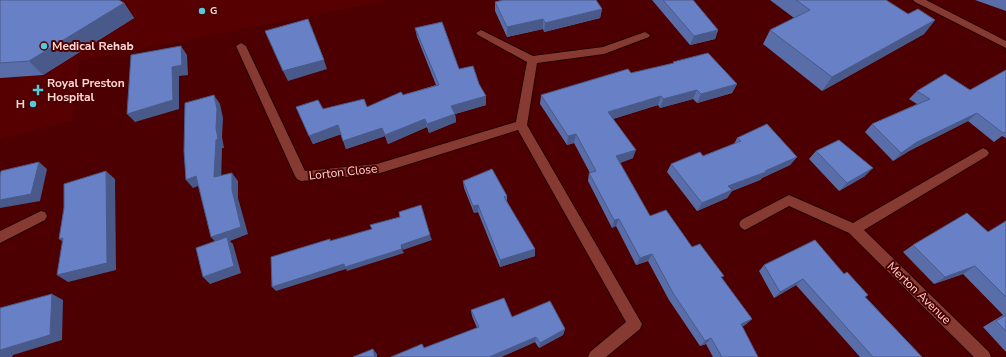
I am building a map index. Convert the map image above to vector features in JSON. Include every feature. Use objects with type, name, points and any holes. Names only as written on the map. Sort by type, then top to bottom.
[{"type":"street","points":[[918,0],[1006,44]]},
{"type":"street","points":[[481,33],[532,60],[604,50],[645,35]]},
{"type":"street","name":"Lorton Close","points":[[241,46],[301,176],[377,169],[521,125]]},
{"type":"street","points":[[532,60],[521,125],[634,324],[595,357]]},
{"type":"street","points":[[854,229],[982,153]]},
{"type":"street","name":"Merton Avenue","points":[[746,224],[789,200],[854,229],[984,357]]},
{"type":"street","points":[[0,237],[41,216]]},
{"type":"shaded area","name":"Royal Preston Hospital","points":[[0,0],[390,0],[79,61],[74,120],[0,139]]},
{"type":"building","name":"Medical Rehab","points":[[0,0],[119,0],[124,3],[29,61],[0,63]]},
{"type":"building","points":[[503,0],[596,0],[602,9],[545,23],[543,19],[507,27],[495,2]]},
{"type":"building","points":[[663,0],[693,0],[718,30],[694,36]]},
{"type":"building","points":[[796,0],[886,0],[908,14],[918,9],[935,20],[832,77],[770,30],[810,10]]},
{"type":"building","points":[[308,19],[324,60],[283,71],[265,31]]},
{"type":"building","points":[[442,22],[459,69],[473,66],[479,84],[486,96],[451,106],[455,114],[427,124],[425,119],[385,135],[382,128],[343,141],[338,125],[309,136],[296,107],[318,100],[323,109],[364,99],[367,107],[401,92],[403,95],[439,85],[415,28]]},
{"type":"building","points":[[181,46],[182,65],[172,67],[173,100],[127,114],[131,55]]},
{"type":"building","points":[[708,53],[737,84],[701,94],[697,90],[663,99],[661,96],[608,112],[636,150],[616,156],[650,216],[666,210],[692,247],[700,244],[724,276],[721,277],[752,319],[741,324],[758,357],[722,357],[711,338],[705,341],[673,293],[652,254],[640,258],[619,219],[614,220],[589,173],[596,171],[576,134],[568,136],[541,95],[628,69],[631,73]]},
{"type":"building","points":[[1006,70],[1006,132],[1003,133],[977,113],[917,142],[901,153],[872,124],[930,99],[917,91],[945,74],[970,90]]},
{"type":"building","points":[[214,95],[217,109],[216,128],[218,139],[216,140],[214,177],[232,173],[232,190],[241,227],[211,237],[196,176],[186,180],[184,151],[185,103]]},
{"type":"building","points":[[767,124],[797,157],[765,171],[766,172],[728,186],[732,190],[702,203],[671,164],[700,152],[703,156],[741,141],[737,138]]},
{"type":"building","points":[[839,140],[873,168],[847,183],[816,151]]},
{"type":"building","points":[[39,162],[31,194],[0,200],[1,171]]},
{"type":"building","points":[[492,169],[507,196],[504,197],[535,249],[500,260],[478,205],[473,206],[463,181]]},
{"type":"building","points":[[106,171],[107,263],[57,275],[63,238],[59,239],[64,208],[64,184]]},
{"type":"building","points":[[421,205],[430,235],[401,245],[402,249],[345,267],[344,264],[272,287],[271,257],[330,239],[330,241],[372,229],[370,225],[400,217],[399,212]]},
{"type":"building","points":[[967,213],[988,232],[1006,221],[1006,297],[975,266],[945,277],[913,245]]},
{"type":"building","points":[[227,237],[234,266],[203,277],[196,248]]},
{"type":"building","points":[[815,240],[844,274],[847,272],[868,295],[865,297],[922,357],[873,357],[803,279],[780,292],[764,265]]},
{"type":"building","points":[[52,294],[50,335],[0,350],[0,308]]},
{"type":"building","points":[[504,298],[512,317],[550,301],[565,329],[540,343],[536,337],[489,357],[391,357],[422,344],[424,348],[479,327],[471,310]]},
{"type":"building","points":[[1006,315],[1006,331],[996,321]]},
{"type":"building","points":[[373,349],[375,357],[353,357]]},
{"type":"place","name":"G","points":[[202,11]]},
{"type":"place","name":"Medical Rehab","points":[[44,46]]},
{"type":"place","name":"Royal Preston Hospital","points":[[38,90]]},
{"type":"place","name":"H","points":[[33,104]]}]
